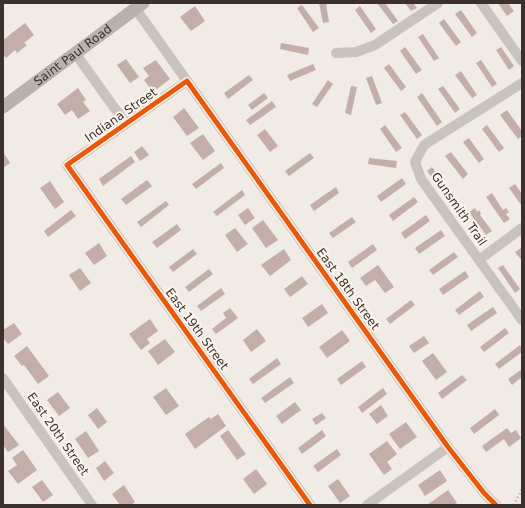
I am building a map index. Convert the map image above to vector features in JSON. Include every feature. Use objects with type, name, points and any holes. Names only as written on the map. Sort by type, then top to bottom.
[{"type":"main road","name":"Saint Paul Road","points":[[3,107],[139,6]]},
{"type":"street","points":[[336,53],[356,52],[375,45],[438,3]]},
{"type":"street","points":[[481,3],[522,61]]},
{"type":"street","name":"East 18th Street","points":[[139,6],[187,81],[448,447],[484,493],[496,505]]},
{"type":"street","points":[[75,53],[126,124]]},
{"type":"street","name":"Indiana Street","points":[[67,165],[187,81]]},
{"type":"street","name":"Gunsmith Trail","points":[[522,83],[424,145],[416,162],[421,178],[522,320]]},
{"type":"street","name":"East 19th Street","points":[[67,165],[310,505]]},
{"type":"street","points":[[479,260],[522,228]]},
{"type":"street","name":"East 20th Street","points":[[3,378],[92,505]]},
{"type":"street","points":[[367,505],[448,447]]},
{"type":"building","points":[[319,3],[326,3],[329,22],[323,23]]},
{"type":"building","points":[[377,3],[385,3],[398,21],[393,24]]},
{"type":"building","points":[[405,3],[413,3],[417,8],[411,11]]},
{"type":"building","points":[[498,3],[508,3],[514,11],[507,16]]},
{"type":"building","points":[[302,5],[319,28],[313,32],[297,8]]},
{"type":"building","points":[[195,6],[205,21],[191,31],[180,17]]},
{"type":"building","points":[[360,6],[376,29],[371,33],[355,10]]},
{"type":"building","points":[[461,10],[477,33],[472,37],[455,14]]},
{"type":"building","points":[[444,19],[461,42],[456,46],[439,23]]},
{"type":"building","points":[[25,23],[34,35],[24,43],[27,45],[17,53],[15,50],[6,58],[3,54],[3,40]]},
{"type":"building","points":[[423,34],[439,58],[434,61],[418,37]]},
{"type":"building","points":[[281,43],[309,48],[308,55],[280,49]]},
{"type":"building","points":[[405,47],[422,70],[416,74],[400,51]]},
{"type":"building","points":[[501,47],[514,66],[509,70],[496,50]]},
{"type":"building","points":[[126,59],[139,77],[130,83],[117,65]]},
{"type":"building","points":[[156,60],[170,79],[153,92],[144,80],[149,76],[143,68]]},
{"type":"building","points":[[481,60],[497,84],[492,87],[476,63]]},
{"type":"building","points":[[313,64],[316,70],[290,81],[287,75]]},
{"type":"building","points":[[389,64],[406,87],[401,91],[384,68]]},
{"type":"building","points":[[461,71],[477,95],[472,98],[455,75]]},
{"type":"building","points":[[249,75],[253,80],[228,99],[224,93]]},
{"type":"building","points":[[372,76],[382,103],[376,105],[366,78]]},
{"type":"building","points":[[328,80],[333,84],[317,107],[312,104]]},
{"type":"building","points":[[351,86],[357,87],[351,115],[345,113]]},
{"type":"building","points":[[443,86],[460,109],[455,113],[438,89]]},
{"type":"building","points":[[78,88],[86,100],[83,102],[90,111],[78,119],[72,110],[65,115],[57,104]]},
{"type":"building","points":[[264,93],[268,98],[252,110],[248,105]]},
{"type":"building","points":[[422,93],[442,122],[437,126],[417,97]]},
{"type":"building","points":[[272,101],[276,107],[250,125],[246,120]]},
{"type":"building","points":[[184,108],[199,128],[187,136],[173,117]]},
{"type":"building","points":[[507,110],[522,131],[522,136],[518,139],[500,115]]},
{"type":"building","points":[[405,112],[422,135],[417,139],[400,115]]},
{"type":"building","points":[[385,125],[402,148],[396,152],[380,129]]},
{"type":"building","points":[[487,125],[504,148],[499,152],[482,129]]},
{"type":"building","points":[[265,129],[278,146],[270,152],[257,135]]},
{"type":"building","points":[[203,134],[215,151],[203,160],[190,143]]},
{"type":"building","points":[[469,138],[484,159],[479,163],[463,142]]},
{"type":"building","points":[[142,146],[149,155],[140,161],[134,152]]},
{"type":"building","points":[[3,152],[10,163],[3,168]]},
{"type":"building","points":[[451,152],[468,174],[463,179],[445,156]]},
{"type":"building","points":[[310,153],[314,158],[289,176],[285,171]]},
{"type":"building","points":[[131,156],[135,162],[103,186],[99,179]]},
{"type":"building","points":[[369,158],[397,161],[396,168],[368,164]]},
{"type":"building","points":[[221,163],[224,168],[196,189],[192,184]]},
{"type":"building","points":[[432,167],[449,190],[444,194],[427,171]]},
{"type":"building","points":[[402,178],[406,184],[381,202],[377,196]]},
{"type":"building","points":[[147,180],[152,186],[126,205],[121,199]]},
{"type":"building","points":[[50,181],[64,202],[55,209],[40,188]]},
{"type":"building","points":[[515,184],[522,194],[522,206],[509,188]]},
{"type":"building","points":[[336,187],[339,193],[314,211],[310,205]]},
{"type":"building","points":[[242,190],[245,195],[217,216],[213,212]]},
{"type":"building","points":[[492,193],[503,210],[506,208],[509,212],[506,214],[510,219],[504,223],[486,197]]},
{"type":"building","points":[[414,197],[418,202],[393,221],[389,215]]},
{"type":"building","points":[[166,201],[169,205],[141,227],[137,222]]},
{"type":"building","points":[[248,208],[255,218],[245,225],[238,215]]},
{"type":"building","points":[[475,208],[477,212],[479,210],[480,215],[492,231],[486,235],[469,212]]},
{"type":"building","points":[[71,210],[76,216],[48,237],[44,231]]},
{"type":"building","points":[[426,215],[430,221],[405,239],[401,233]]},
{"type":"building","points":[[352,217],[356,222],[333,238],[329,233]]},
{"type":"building","points":[[263,220],[278,240],[266,248],[252,228]]},
{"type":"building","points":[[177,224],[181,230],[157,248],[152,242]]},
{"type":"building","points":[[235,228],[248,244],[237,252],[225,235]]},
{"type":"building","points":[[441,230],[445,236],[419,254],[415,248]]},
{"type":"building","points":[[99,243],[107,256],[94,265],[85,253]]},
{"type":"building","points":[[373,244],[377,250],[352,268],[348,262]]},
{"type":"building","points":[[521,248],[522,251],[522,261],[515,252]]},
{"type":"building","points":[[193,249],[197,254],[173,272],[169,267]]},
{"type":"building","points":[[284,249],[291,260],[270,276],[261,265]]},
{"type":"building","points":[[454,252],[458,257],[433,275],[429,270]]},
{"type":"building","points":[[378,265],[394,287],[385,293],[375,280],[366,286],[360,278]]},
{"type":"building","points":[[503,265],[520,289],[515,293],[498,268]]},
{"type":"building","points":[[80,268],[91,283],[80,291],[69,275]]},
{"type":"building","points":[[209,269],[213,274],[189,292],[185,287]]},
{"type":"building","points":[[465,271],[469,277],[443,295],[439,289]]},
{"type":"building","points":[[302,276],[308,284],[290,297],[284,289]]},
{"type":"building","points":[[221,288],[225,294],[201,311],[197,306]]},
{"type":"building","points":[[480,291],[484,297],[459,315],[455,310]]},
{"type":"building","points":[[411,300],[415,305],[390,324],[386,319]]},
{"type":"building","points":[[322,304],[328,313],[308,327],[302,318]]},
{"type":"building","points":[[493,307],[497,313],[471,331],[467,325]]},
{"type":"building","points":[[230,308],[238,318],[216,334],[212,329],[226,318],[223,313]]},
{"type":"building","points":[[150,319],[158,331],[147,339],[150,343],[141,350],[129,334]]},
{"type":"building","points":[[14,323],[22,334],[8,344],[3,338],[3,330]]},
{"type":"building","points":[[505,328],[509,333],[484,352],[480,347]]},
{"type":"building","points":[[257,329],[266,341],[251,352],[243,340]]},
{"type":"building","points":[[342,330],[350,341],[327,358],[319,347]]},
{"type":"building","points":[[424,336],[429,343],[414,353],[409,346]]},
{"type":"building","points":[[165,339],[175,352],[158,365],[148,351]]},
{"type":"building","points":[[520,345],[522,352],[499,369],[495,364]]},
{"type":"building","points":[[27,346],[49,376],[38,384],[24,365],[22,366],[14,356]]},
{"type":"building","points":[[433,353],[447,372],[436,380],[422,361]]},
{"type":"building","points":[[277,358],[281,364],[253,384],[249,379]]},
{"type":"building","points":[[362,361],[366,367],[341,385],[337,379]]},
{"type":"building","points":[[522,369],[522,377],[512,385],[508,379]]},
{"type":"building","points":[[462,375],[467,380],[442,399],[438,393]]},
{"type":"building","points":[[290,377],[294,383],[265,403],[261,398]]},
{"type":"building","points":[[166,388],[179,406],[166,415],[153,397]]},
{"type":"building","points":[[383,388],[387,394],[362,413],[358,407]]},
{"type":"building","points":[[58,392],[70,408],[59,416],[47,400]]},
{"type":"building","points":[[295,402],[301,410],[282,424],[276,416]]},
{"type":"building","points":[[381,405],[388,416],[377,424],[369,414]]},
{"type":"building","points":[[97,408],[107,422],[98,429],[88,415]]},
{"type":"building","points":[[495,409],[499,415],[474,434],[470,428]]},
{"type":"building","points":[[322,413],[326,418],[316,425],[312,419]]},
{"type":"building","points":[[218,414],[226,426],[195,449],[185,434],[209,417],[211,419]]},
{"type":"building","points":[[406,422],[417,437],[400,449],[389,434]]},
{"type":"building","points":[[3,424],[19,445],[8,452],[3,445]]},
{"type":"building","points":[[507,428],[511,433],[516,430],[521,438],[509,447],[504,439],[486,452],[482,446]]},
{"type":"building","points":[[228,430],[246,454],[237,460],[220,436]]},
{"type":"building","points":[[322,430],[326,436],[302,454],[298,448]]},
{"type":"building","points":[[86,431],[99,451],[88,458],[75,439]]},
{"type":"building","points":[[387,441],[397,454],[387,462],[392,469],[384,475],[369,454]]},
{"type":"building","points":[[337,449],[341,455],[318,472],[313,466]]},
{"type":"building","points":[[23,450],[37,470],[18,484],[8,471],[17,465],[12,458]]},
{"type":"building","points":[[105,461],[114,473],[104,481],[96,468]]},
{"type":"building","points":[[256,469],[267,484],[254,494],[243,479]]},
{"type":"building","points":[[440,470],[447,481],[425,496],[418,485]]},
{"type":"building","points":[[338,479],[350,496],[340,503],[328,486]]},
{"type":"building","points":[[42,480],[53,495],[43,502],[32,487]]},
{"type":"building","points":[[124,485],[135,502],[131,505],[120,505],[112,494]]},
{"type":"building","points":[[448,490],[457,503],[454,505],[427,505]]},
{"type":"railway","points":[[514,505],[522,489]]},
{"type":"cycle path","points":[[310,505],[67,165],[187,81],[448,447],[484,493],[496,505]]}]
